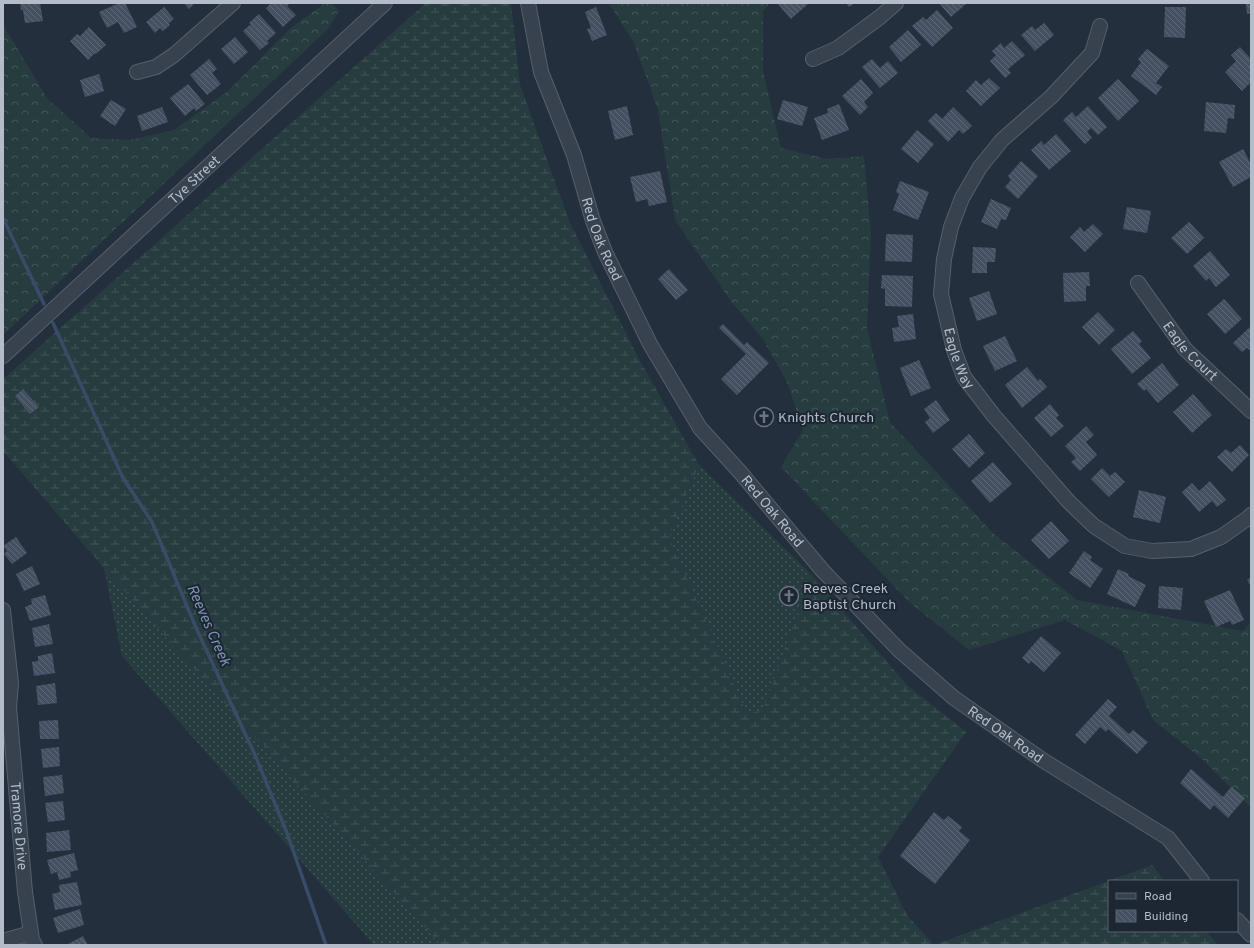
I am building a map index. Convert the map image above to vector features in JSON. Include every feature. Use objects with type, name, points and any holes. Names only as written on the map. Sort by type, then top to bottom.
[{"type":"street","points":[[136,72],[156,67],[174,55],[233,3]]},
{"type":"street","name":"Red Oak Road","points":[[528,3],[541,72],[574,155],[593,221],[605,252],[650,344],[700,428],[740,472],[824,571],[899,650],[954,698],[1044,761],[1168,838],[1201,880]]},
{"type":"street","points":[[813,59],[838,48],[880,17],[896,3]]},
{"type":"street","name":"Tye Street","points":[[3,356],[377,6]]},
{"type":"street","name":"Eagle Way","points":[[1100,26],[1092,53],[1051,97],[1002,140],[980,167],[962,198],[951,227],[948,240],[944,260],[941,294],[954,350],[964,377],[994,416],[1069,502],[1094,526],[1125,546],[1152,551],[1191,549],[1221,537],[1251,515]]},
{"type":"street","name":"Eagle Court","points":[[1138,283],[1185,349],[1251,411]]},
{"type":"street","name":"Tramore Drive","points":[[3,610],[11,683],[6,707],[24,892],[33,939]]},
{"type":"street","points":[[1238,921],[1251,935]]},
{"type":"street","points":[[3,941],[33,939]]},
{"type":"green space","points":[[325,3],[331,3],[339,11],[327,30],[3,335],[3,20],[5,28],[47,98],[91,138],[130,140],[174,130],[228,91],[292,27]]},
{"type":"green space","points":[[426,3],[511,3],[520,85],[570,223],[639,359],[699,465],[669,537],[747,714],[763,710],[811,574],[907,685],[966,732],[878,857],[907,915],[934,945],[441,945],[104,568],[3,451],[3,379]]},
{"type":"green space","points":[[609,3],[770,3],[763,11],[763,71],[781,148],[828,159],[864,156],[871,235],[867,328],[890,422],[993,533],[1077,600],[1243,631],[1251,621],[1251,808],[1202,759],[1153,720],[1122,651],[1065,620],[969,650],[909,602],[781,467],[803,430],[787,382],[763,339],[730,300],[675,220],[658,110],[634,43]]},
{"type":"green space","points":[[699,465],[811,574],[763,711],[747,714],[669,537]]},
{"type":"green space","points":[[104,568],[441,945],[374,945],[122,656]]},
{"type":"green space","points":[[1152,865],[1164,880],[1111,880]]},
{"type":"green space","points":[[1108,881],[1108,932],[1207,932],[1218,945],[934,945]]},
{"type":"building","points":[[20,3],[40,3],[43,21],[25,23],[23,10],[21,10]]},
{"type":"building","points":[[119,3],[125,3],[137,27],[124,33],[118,22],[107,28],[99,12]]},
{"type":"building","points":[[184,3],[195,3],[189,9]]},
{"type":"building","points":[[271,3],[290,3],[287,6],[296,15],[283,27],[266,8]]},
{"type":"building","points":[[809,3],[791,19],[778,4]]},
{"type":"building","points":[[846,3],[855,3],[849,7]]},
{"type":"building","points":[[939,3],[967,3],[951,17]]},
{"type":"building","points":[[1251,3],[1251,13],[1247,14],[1246,4]]},
{"type":"building","points":[[164,7],[174,19],[163,31],[160,28],[155,33],[146,22]]},
{"type":"building","points":[[596,7],[607,35],[592,41],[587,29],[591,28],[585,12]]},
{"type":"building","points":[[1165,7],[1186,7],[1185,38],[1164,37]]},
{"type":"building","points":[[937,10],[953,28],[932,47],[912,26],[923,17],[926,20]]},
{"type":"building","points":[[259,14],[276,33],[267,41],[269,43],[260,50],[243,31]]},
{"type":"building","points":[[1044,23],[1054,35],[1035,51],[1021,35],[1032,26],[1035,30]]},
{"type":"building","points":[[89,27],[106,45],[88,60],[70,41],[77,34],[80,36]]},
{"type":"building","points":[[908,30],[921,45],[901,62],[889,47]]},
{"type":"building","points":[[235,37],[248,52],[234,64],[221,49]]},
{"type":"building","points":[[1012,41],[1025,55],[1008,69],[1011,73],[1005,78],[990,61],[996,55],[992,51],[1001,43],[1004,48]]},
{"type":"building","points":[[1240,47],[1251,59],[1251,82],[1242,91],[1225,72],[1236,61],[1231,55]]},
{"type":"building","points":[[1147,49],[1169,66],[1156,83],[1162,87],[1156,95],[1131,76],[1141,62],[1138,59]]},
{"type":"building","points":[[209,59],[217,69],[212,73],[221,84],[207,95],[190,75]]},
{"type":"building","points":[[872,59],[880,68],[888,61],[898,73],[880,88],[862,67]]},
{"type":"building","points":[[99,74],[104,91],[85,97],[80,80]]},
{"type":"building","points":[[989,78],[1000,88],[981,106],[966,91],[976,80],[981,85]]},
{"type":"building","points":[[861,79],[873,93],[864,102],[868,107],[860,115],[842,96]]},
{"type":"building","points":[[1118,79],[1139,101],[1118,121],[1098,98]]},
{"type":"building","points":[[188,84],[205,104],[196,111],[194,108],[185,116],[170,98]]},
{"type":"building","points":[[111,100],[126,109],[115,126],[100,116]]},
{"type":"building","points":[[783,100],[808,107],[802,126],[777,119]]},
{"type":"building","points":[[1206,102],[1235,105],[1234,119],[1228,118],[1226,133],[1204,131]]},
{"type":"building","points":[[839,104],[849,130],[822,140],[814,118],[828,113],[827,109]]},
{"type":"building","points":[[627,106],[633,135],[615,140],[608,111]]},
{"type":"building","points":[[1088,106],[1107,127],[1098,135],[1091,128],[1087,132],[1092,138],[1085,144],[1063,120],[1072,112],[1076,117]]},
{"type":"building","points":[[162,107],[168,122],[142,131],[137,116]]},
{"type":"building","points":[[953,107],[972,126],[963,134],[959,130],[948,142],[928,121],[936,113],[942,119]]},
{"type":"building","points":[[917,130],[934,144],[918,163],[901,149]]},
{"type":"building","points":[[1056,134],[1071,151],[1049,170],[1031,150],[1041,141],[1044,145]]},
{"type":"building","points":[[1243,149],[1251,164],[1251,177],[1233,187],[1219,162]]},
{"type":"building","points":[[1021,161],[1038,176],[1018,199],[1005,187],[1011,180],[1008,176]]},
{"type":"building","points":[[660,171],[667,202],[649,206],[647,199],[636,202],[630,177]]},
{"type":"building","points":[[900,181],[929,192],[918,220],[893,210],[899,194],[896,192]]},
{"type":"building","points":[[991,199],[1011,208],[1006,220],[1001,219],[997,229],[981,222]]},
{"type":"building","points":[[1127,207],[1151,211],[1147,233],[1123,229]]},
{"type":"building","points":[[1189,222],[1204,238],[1187,254],[1171,238]]},
{"type":"building","points":[[1093,224],[1103,234],[1085,252],[1070,237],[1080,227],[1084,232]]},
{"type":"building","points":[[886,234],[913,235],[912,262],[885,261]]},
{"type":"building","points":[[973,247],[996,248],[995,262],[987,262],[987,273],[972,273]]},
{"type":"building","points":[[1210,251],[1230,275],[1216,287],[1209,278],[1206,281],[1193,266]]},
{"type":"building","points":[[669,269],[688,290],[676,300],[658,279]]},
{"type":"building","points":[[1089,272],[1090,286],[1086,286],[1086,301],[1064,302],[1063,273]]},
{"type":"building","points":[[882,275],[913,276],[912,307],[885,306],[885,289],[881,288]]},
{"type":"building","points":[[989,291],[997,314],[977,321],[969,298]]},
{"type":"building","points":[[1224,299],[1242,319],[1225,334],[1207,314]]},
{"type":"building","points":[[1098,312],[1115,330],[1099,345],[1082,327]]},
{"type":"building","points":[[913,314],[916,339],[894,342],[892,328],[899,327],[897,316]]},
{"type":"building","points":[[723,324],[744,345],[747,342],[769,363],[737,395],[721,379],[746,354],[719,328]]},
{"type":"building","points":[[1251,326],[1251,351],[1247,348],[1242,352],[1233,343]]},
{"type":"building","points":[[1133,331],[1142,341],[1139,344],[1151,358],[1132,374],[1111,349]]},
{"type":"building","points":[[1005,336],[1017,361],[995,371],[983,346]]},
{"type":"building","points":[[919,360],[931,388],[911,396],[900,368]]},
{"type":"building","points":[[1162,363],[1179,385],[1158,403],[1146,389],[1144,391],[1137,384]]},
{"type":"building","points":[[1027,367],[1038,381],[1040,379],[1047,387],[1022,408],[1005,385]]},
{"type":"building","points":[[23,389],[39,407],[30,414],[15,396]]},
{"type":"building","points":[[1193,394],[1212,415],[1192,433],[1173,412]]},
{"type":"building","points":[[936,400],[950,420],[933,433],[925,422],[930,418],[924,409]]},
{"type":"building","points":[[1050,404],[1059,415],[1056,418],[1064,426],[1051,437],[1034,418]]},
{"type":"building","points":[[1086,426],[1094,435],[1086,442],[1097,455],[1080,471],[1071,462],[1076,458],[1065,446]]},
{"type":"building","points":[[969,434],[985,453],[969,468],[952,449]]},
{"type":"building","points":[[1240,445],[1249,455],[1232,472],[1217,457],[1226,449],[1231,453]]},
{"type":"building","points":[[993,462],[1012,484],[990,503],[971,481]]},
{"type":"building","points":[[1102,468],[1110,476],[1115,472],[1125,482],[1109,497],[1091,479]]},
{"type":"building","points":[[1210,481],[1226,500],[1217,507],[1212,501],[1199,512],[1182,492],[1192,483],[1199,491]]},
{"type":"building","points":[[1139,490],[1166,497],[1160,523],[1133,517]]},
{"type":"building","points":[[1051,521],[1069,541],[1049,559],[1031,540]]},
{"type":"building","points":[[16,537],[27,553],[12,564],[4,554],[7,551],[3,546]]},
{"type":"building","points":[[1084,551],[1092,557],[1090,560],[1103,569],[1090,588],[1069,573]]},
{"type":"building","points":[[32,566],[40,584],[24,591],[16,574]]},
{"type":"building","points":[[1118,569],[1146,585],[1135,607],[1107,594]]},
{"type":"building","points":[[1251,577],[1251,586],[1247,580]]},
{"type":"building","points":[[1159,586],[1183,588],[1181,610],[1158,608]]},
{"type":"building","points":[[1230,590],[1244,620],[1232,625],[1230,621],[1216,627],[1204,601]]},
{"type":"building","points":[[45,595],[51,615],[30,621],[25,607],[32,604],[31,599]]},
{"type":"building","points":[[49,624],[53,644],[35,647],[32,628]]},
{"type":"building","points":[[1041,636],[1061,653],[1044,672],[1031,661],[1029,664],[1022,658]]},
{"type":"building","points":[[52,653],[55,673],[34,676],[32,662],[38,661],[38,656]]},
{"type":"building","points":[[55,683],[57,703],[38,705],[36,686]]},
{"type":"building","points":[[1108,699],[1117,707],[1109,716],[1129,734],[1133,730],[1148,742],[1137,754],[1108,729],[1106,732],[1100,727],[1085,744],[1075,735]]},
{"type":"building","points":[[58,720],[59,739],[40,739],[39,721]]},
{"type":"building","points":[[59,747],[60,766],[43,768],[41,749]]},
{"type":"building","points":[[1191,769],[1223,797],[1231,787],[1245,798],[1228,818],[1214,805],[1210,810],[1180,783]]},
{"type":"building","points":[[62,775],[64,793],[45,796],[43,777]]},
{"type":"building","points":[[63,801],[65,820],[48,822],[45,803]]},
{"type":"building","points":[[934,812],[944,820],[948,816],[962,827],[959,831],[970,840],[935,884],[900,856]]},
{"type":"building","points":[[69,830],[71,850],[47,852],[46,833]]},
{"type":"building","points":[[74,853],[78,870],[70,872],[71,877],[59,880],[57,872],[51,874],[47,860]]},
{"type":"building","points":[[77,882],[82,905],[55,910],[52,894],[60,892],[59,885]]},
{"type":"building","points":[[80,909],[84,925],[58,933],[53,918]]},
{"type":"building","points":[[83,936],[88,945],[66,945]]},
{"type":"waterway","name":"Reeves Creek","points":[[3,218],[44,304]]},
{"type":"waterway","name":"Reeves Creek","points":[[53,323],[123,478],[152,522],[197,630],[255,755],[287,833],[326,945]]},
{"type":"place","name":"Knights Church","points":[[764,417]]},
{"type":"place","name":"Reeves Creek Baptist Church","points":[[789,596]]}]
